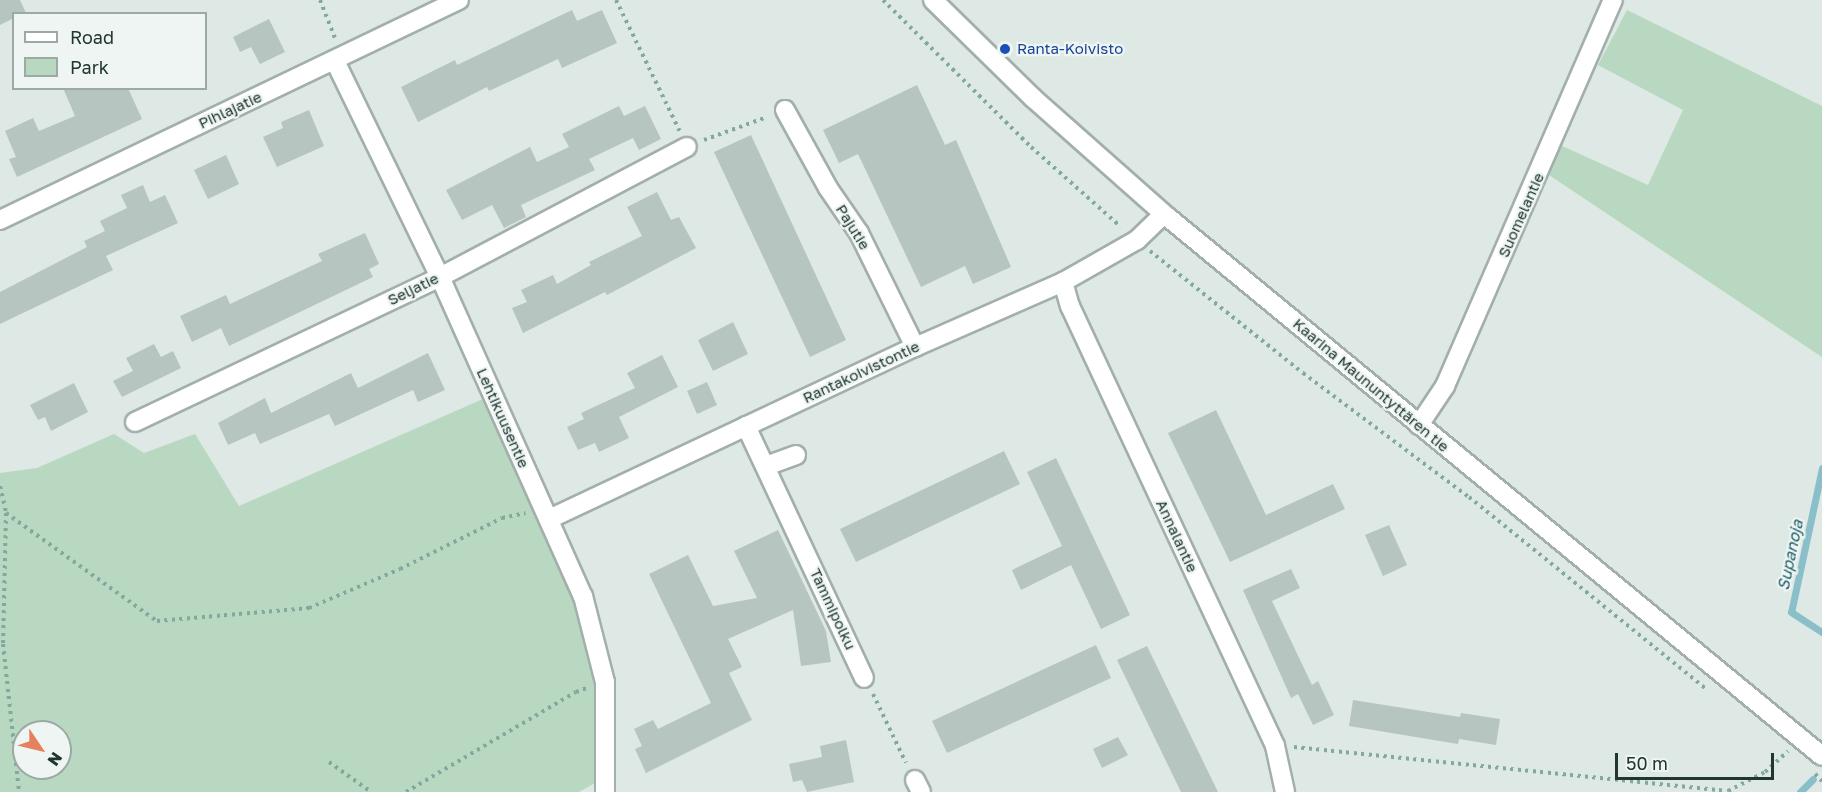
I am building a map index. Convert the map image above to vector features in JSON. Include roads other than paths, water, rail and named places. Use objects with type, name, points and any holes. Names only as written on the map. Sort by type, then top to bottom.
[{"type":"street","name":"Pihlajatie","points":[[0,220],[459,0]]},
{"type":"street","name":"Kaarina Maununtyttären tie","points":[[933,0],[1033,98],[1164,214],[1822,756]]},
{"type":"street","name":"Suomelantie","points":[[1419,425],[1445,386],[1613,0]]},
{"type":"street","name":"Lehtikuusentie","points":[[335,61],[440,277],[583,596],[605,681],[605,792]]},
{"type":"street","name":"Pajutie","points":[[785,110],[828,188],[859,232],[915,347]]},
{"type":"street","name":"Seljatie","points":[[135,422],[440,277],[687,147]]},
{"type":"street","name":"Rantakoivistontie","points":[[546,514],[1063,282],[1137,240],[1164,214]]},
{"type":"street","name":"Annalantie","points":[[1063,282],[1070,306],[1275,746],[1285,792]]},
{"type":"street","name":"Tammipolku","points":[[746,426],[864,678]]},
{"type":"street","points":[[766,466],[796,455]]},
{"type":"waterway","name":"Supanoja","points":[[1822,468],[1791,612],[1822,632]]},
{"type":"waterway","points":[[1800,792],[1813,779]]},
{"type":"place","name":"Ranta-Koivisto","points":[[1005,49]]}]
